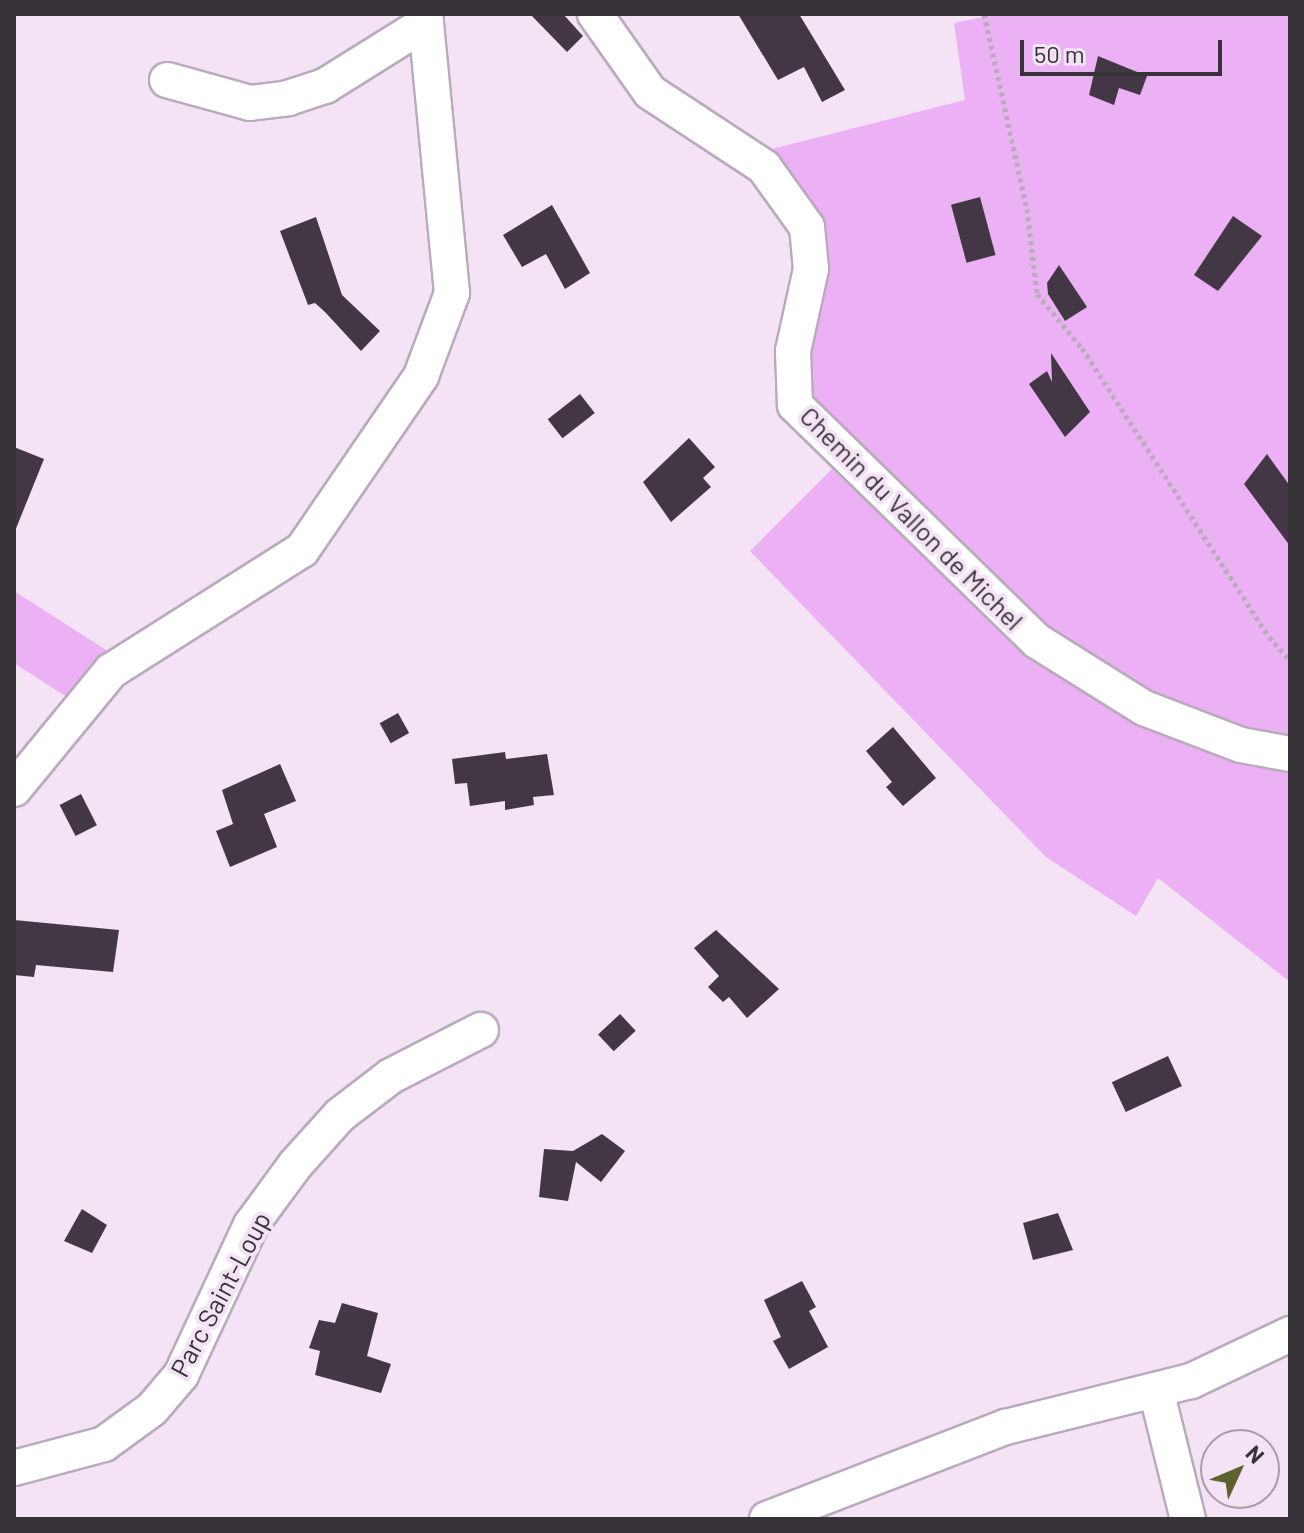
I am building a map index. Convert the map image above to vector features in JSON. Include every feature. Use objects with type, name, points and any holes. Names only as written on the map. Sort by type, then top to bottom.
[{"type":"street","name":"Chemin du Vallon de Michel","points":[[595,14],[650,92],[764,167],[807,227],[811,269],[793,351],[795,405],[1037,641],[1144,708],[1241,745],[1290,754]]},
{"type":"street","points":[[14,789],[111,671],[302,550],[421,376],[452,293],[426,18],[325,86],[288,98],[250,103],[167,80]]},
{"type":"street","name":"Parc Saint-Loup","points":[[14,1468],[104,1444],[152,1409],[181,1375],[251,1225],[295,1165],[340,1115],[391,1076],[481,1030]]},
{"type":"street","points":[[767,1519],[1006,1427],[1191,1381],[1290,1334]]},
{"type":"street","points":[[1156,1390],[1188,1519]]},
{"type":"path","points":[[984,14],[1027,209],[1037,294],[1082,348],[1269,637],[1290,660]]},
{"type":"shaded area","points":[[998,14],[1290,14],[1290,982],[1158,878],[1136,916],[1046,857],[750,551],[845,456],[784,376],[809,245],[752,154],[965,100],[954,23]]},
{"type":"shaded area","points":[[14,591],[114,655],[76,703],[14,663]]},
{"type":"building","points":[[530,14],[563,14],[583,36],[567,52]]},
{"type":"building","points":[[738,14],[799,14],[845,90],[822,102],[804,67],[778,80]]},
{"type":"building","points":[[1098,56],[1147,76],[1140,95],[1119,88],[1114,105],[1089,95]]},
{"type":"building","points":[[980,197],[996,255],[967,263],[951,205]]},
{"type":"building","points":[[552,205],[590,273],[565,289],[546,254],[522,267],[503,235]]},
{"type":"building","points":[[1233,216],[1262,236],[1218,291],[1194,275]]},
{"type":"building","points":[[316,217],[342,295],[380,331],[361,351],[315,303],[308,305],[280,231]]},
{"type":"building","points":[[1059,265],[1087,307],[1065,321],[1048,294],[1047,283]]},
{"type":"building","points":[[1051,353],[1090,412],[1065,437],[1029,384],[1047,371],[1052,382]]},
{"type":"building","points":[[580,394],[595,413],[562,438],[548,419]]},
{"type":"building","points":[[689,438],[715,467],[703,478],[711,487],[671,522],[643,482]]},
{"type":"building","points":[[14,447],[44,459],[15,531],[14,531]]},
{"type":"building","points":[[1267,454],[1290,486],[1290,546],[1244,484]]},
{"type":"building","points":[[398,713],[409,733],[391,743],[380,723]]},
{"type":"building","points":[[893,727],[936,778],[903,806],[886,787],[892,782],[866,751]]},
{"type":"building","points":[[505,752],[506,759],[547,754],[554,795],[533,797],[534,805],[505,810],[505,801],[470,806],[467,783],[455,784],[452,759]]},
{"type":"building","points":[[280,764],[296,801],[264,814],[277,847],[230,867],[216,831],[233,824],[222,790]]},
{"type":"building","points":[[81,794],[97,825],[76,836],[60,805]]},
{"type":"building","points":[[14,920],[119,930],[113,972],[36,965],[34,977],[14,975]]},
{"type":"building","points":[[716,930],[779,989],[747,1018],[729,997],[723,1002],[708,987],[719,976],[694,948]]},
{"type":"building","points":[[620,1014],[636,1031],[614,1051],[598,1034]]},
{"type":"building","points":[[1168,1056],[1182,1086],[1126,1112],[1112,1082]]},
{"type":"building","points":[[602,1134],[625,1151],[601,1182],[576,1162],[568,1201],[539,1197],[544,1149],[573,1151]]},
{"type":"building","points":[[82,1209],[107,1225],[92,1253],[64,1241]]},
{"type":"building","points":[[1058,1213],[1073,1250],[1033,1260],[1023,1223]]},
{"type":"building","points":[[802,1281],[816,1307],[809,1311],[828,1347],[789,1369],[773,1341],[781,1337],[764,1300]]},
{"type":"building","points":[[342,1303],[378,1313],[367,1356],[391,1364],[381,1393],[315,1375],[320,1351],[309,1348],[319,1320],[335,1323]]}]
